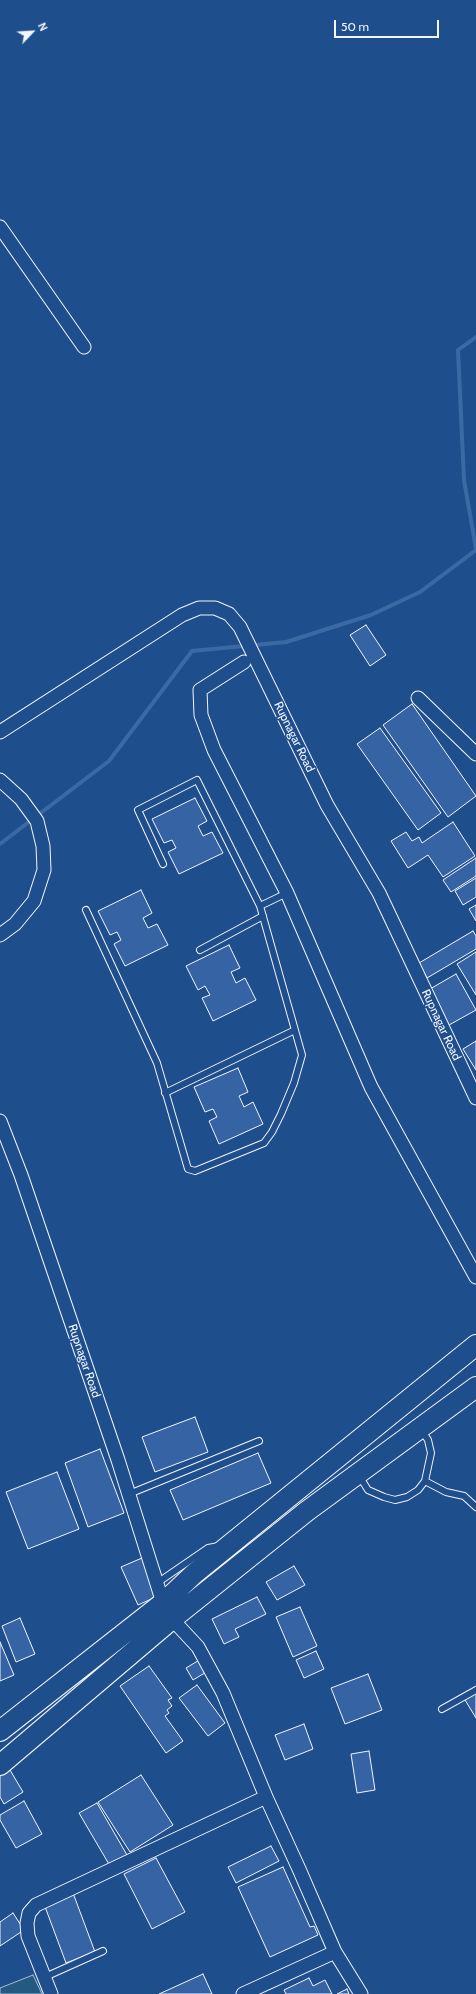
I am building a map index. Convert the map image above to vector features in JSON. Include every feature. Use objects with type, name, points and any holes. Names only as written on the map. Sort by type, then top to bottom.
[{"type":"main road","points":[[0,1765],[168,1611],[195,1573],[476,1345]]},
{"type":"main road","points":[[0,1732],[307,1511],[476,1387]]},
{"type":"street","points":[[0,227],[84,347]]},
{"type":"street","name":"Rupnagar Road","points":[[0,732],[182,615],[199,608],[215,608],[229,614],[240,626],[245,637],[249,658],[327,805],[379,893],[476,1098]]},
{"type":"street","points":[[249,658],[200,690],[202,715],[214,750],[287,893],[371,1087],[476,1277]]},
{"type":"street","points":[[418,698],[476,754]]},
{"type":"street","points":[[0,780],[21,799],[37,821],[43,846],[44,870],[34,901],[15,924],[0,935]]},
{"type":"street","name":"Rupnagar Road","points":[[0,1121],[21,1175],[129,1494],[156,1583],[168,1611]]},
{"type":"street","points":[[168,1611],[198,1647],[223,1693],[266,1797],[335,1952],[361,1994]]},
{"type":"street","points":[[51,1994],[28,1936],[27,1923],[29,1913],[36,1905],[266,1797]]},
{"type":"street","points":[[243,1994],[335,1952]]},
{"type":"lane","points":[[86,910],[157,1063],[188,1169],[195,1171],[264,1143],[272,1132],[281,1114],[294,1083],[302,1055],[260,906],[198,780],[138,810],[163,864]]},
{"type":"lane","points":[[260,906],[287,893]]},
{"type":"lane","points":[[200,950],[263,916]]},
{"type":"lane","points":[[165,1093],[295,1030]]},
{"type":"lane","points":[[363,1482],[368,1490],[395,1500],[407,1497],[418,1490],[426,1481],[431,1453],[428,1440],[420,1428]]},
{"type":"lane","points":[[129,1494],[259,1441]]},
{"type":"lane","points":[[426,1481],[446,1492],[464,1496],[476,1507]]},
{"type":"lane","points":[[156,1583],[208,1548],[230,1544]]},
{"type":"lane","points":[[442,1709],[476,1690]]},
{"type":"lane","points":[[45,1977],[103,1951]]},
{"type":"shaded area","points":[[33,1975],[42,1994],[0,1994],[0,1988]]},
{"type":"building","points":[[366,625],[386,655],[370,666],[350,635]]},
{"type":"building","points":[[412,704],[476,796],[448,817],[383,725]]},
{"type":"building","points":[[380,728],[441,813],[418,830],[357,744]]},
{"type":"building","points":[[195,798],[207,821],[198,826],[203,836],[212,832],[223,853],[179,874],[168,852],[176,848],[172,840],[164,843],[152,819]]},
{"type":"building","points":[[453,822],[475,856],[443,877],[428,855],[408,868],[391,841],[406,832],[412,841],[419,837],[422,843]]},
{"type":"building","points":[[476,858],[476,876],[451,892],[443,880]]},
{"type":"building","points":[[476,878],[476,897],[463,905],[455,891]]},
{"type":"building","points":[[141,890],[152,913],[143,918],[148,928],[157,924],[168,945],[125,966],[114,944],[121,940],[117,932],[110,935],[98,911]]},
{"type":"building","points":[[476,905],[476,921],[469,909]]},
{"type":"building","points":[[473,931],[476,936],[476,949],[427,978],[419,963]]},
{"type":"building","points":[[229,945],[240,968],[231,972],[236,983],[245,978],[256,1000],[213,1021],[202,998],[210,995],[205,986],[198,990],[186,966]]},
{"type":"building","points":[[476,952],[476,995],[457,964]]},
{"type":"building","points":[[456,974],[476,1010],[449,1025],[430,989]]},
{"type":"building","points":[[476,1041],[476,1070],[463,1049]]},
{"type":"building","points":[[238,1068],[248,1092],[239,1096],[244,1107],[253,1102],[263,1124],[219,1144],[209,1121],[217,1117],[213,1109],[205,1112],[194,1087]]},
{"type":"building","points":[[195,1417],[208,1452],[155,1472],[142,1437]]},
{"type":"building","points":[[100,1449],[124,1513],[88,1527],[65,1463]]},
{"type":"building","points":[[258,1453],[271,1483],[183,1520],[170,1490]]},
{"type":"building","points":[[57,1472],[79,1529],[28,1549],[6,1492]]},
{"type":"building","points":[[142,1558],[158,1596],[138,1605],[121,1567]]},
{"type":"building","points":[[294,1566],[305,1585],[277,1600],[266,1582]]},
{"type":"building","points":[[257,1597],[266,1614],[235,1629],[239,1637],[224,1644],[212,1619]]},
{"type":"building","points":[[300,1607],[317,1646],[293,1657],[276,1617]]},
{"type":"building","points":[[20,1618],[35,1654],[16,1662],[2,1626]]},
{"type":"building","points":[[0,1642],[14,1675],[0,1681]]},
{"type":"building","points":[[316,1651],[324,1669],[304,1678],[296,1660]]},
{"type":"building","points":[[201,1659],[208,1671],[193,1680],[186,1668]]},
{"type":"building","points":[[149,1666],[172,1698],[168,1700],[172,1706],[167,1710],[169,1713],[165,1716],[183,1741],[166,1753],[120,1686]]},
{"type":"building","points":[[368,1674],[382,1710],[345,1724],[331,1688]]},
{"type":"building","points":[[197,1685],[225,1723],[208,1736],[179,1698]]},
{"type":"building","points":[[476,1693],[476,1718],[465,1700]]},
{"type":"building","points":[[304,1724],[313,1749],[285,1760],[275,1735]]},
{"type":"building","points":[[369,1751],[375,1790],[357,1793],[351,1754]]},
{"type":"building","points":[[10,1770],[23,1792],[4,1804],[0,1797],[0,1776]]},
{"type":"building","points":[[141,1775],[173,1825],[130,1852],[98,1802]]},
{"type":"building","points":[[24,1801],[42,1834],[16,1848],[0,1820],[0,1815]]},
{"type":"building","points":[[97,1803],[127,1855],[110,1866],[79,1813]]},
{"type":"building","points":[[271,1846],[279,1861],[236,1883],[228,1867]]},
{"type":"building","points":[[156,1858],[185,1912],[152,1929],[124,1874]]},
{"type":"building","points":[[283,1867],[310,1927],[314,1926],[318,1935],[270,1957],[238,1887]]},
{"type":"building","points":[[73,1893],[95,1952],[66,1963],[44,1904]]},
{"type":"building","points":[[13,1913],[24,1930],[0,1946],[0,1922]]},
{"type":"building","points":[[203,1974],[212,1994],[159,1994]]},
{"type":"building","points":[[309,1978],[313,1986],[325,1980],[332,1994],[286,1994],[284,1990]]},
{"type":"building","points":[[347,1989],[349,1994],[337,1994]]},
{"type":"waterway","points":[[476,337],[458,350],[464,480],[476,549]]},
{"type":"waterway","points":[[0,844],[109,761],[192,651],[286,642],[371,615],[420,592],[476,550]]}]
